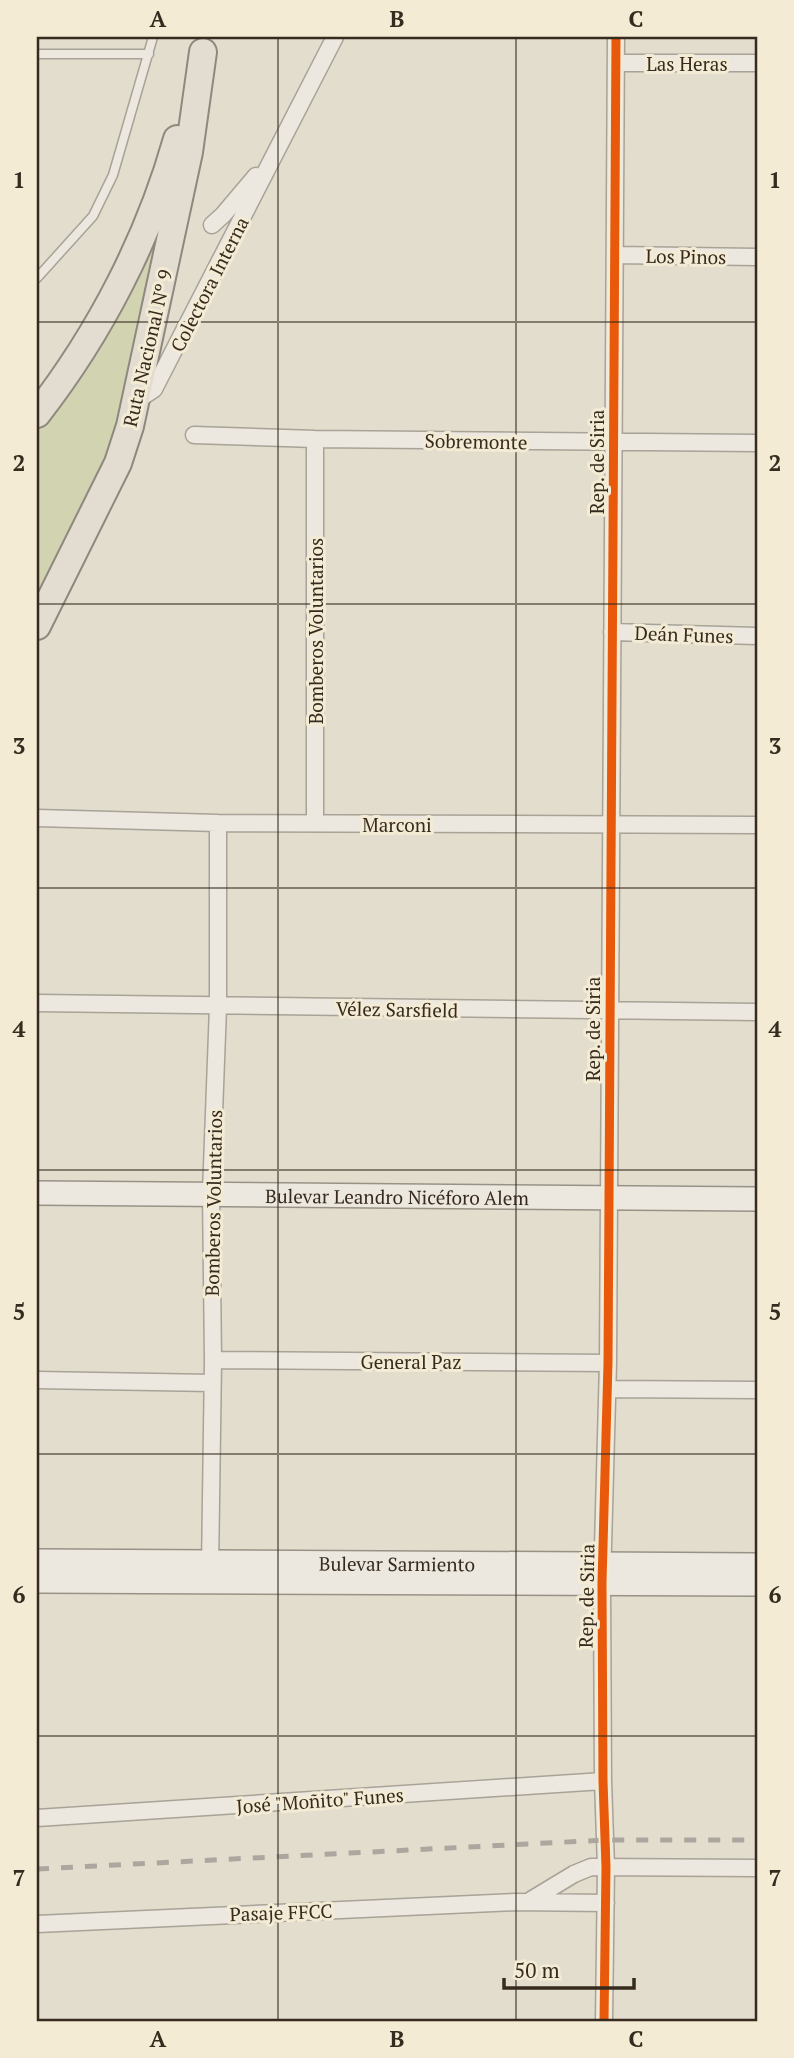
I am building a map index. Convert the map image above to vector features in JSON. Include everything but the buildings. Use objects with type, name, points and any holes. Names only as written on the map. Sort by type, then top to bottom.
[{"type":"main road","name":"Ruta Nacional Nº 9","points":[[40,611],[118,463],[136,401],[189,152],[205,45]]},
{"type":"main road","name":"Ruta Nacional Nº 9","points":[[37,414],[104,314],[141,236],[176,146],[205,45]]},
{"type":"main road","name":"Bulevar Leandro Nicéforo Alem","points":[[37,1193],[757,1199]]},
{"type":"main road","name":"Bulevar Sarmiento","points":[[37,1561],[210,1573]]},
{"type":"main road","name":"Bulevar Sarmiento","points":[[37,1581],[210,1573],[603,1574],[757,1565]]},
{"type":"main road","name":"Bulevar Sarmiento","points":[[603,1574],[757,1584]]},
{"type":"street","name":"Colectora Interna","points":[[136,401],[155,389],[335,37]]},
{"type":"street","name":"Rep. de Siria","points":[[604,2021],[607,1867],[603,1781],[603,1574],[608,1389],[615,37]]},
{"type":"street","name":"Las Heras","points":[[616,63],[757,63]]},
{"type":"street","name":"Colectora Interna","points":[[212,225],[272,159]]},
{"type":"street","name":"Los Pinos","points":[[615,255],[757,257]]},
{"type":"street","name":"Sobremonte","points":[[194,435],[315,439],[757,443]]},
{"type":"street","name":"Bomberos Voluntarios","points":[[315,439],[315,824]]},
{"type":"street","name":"Deán Funes","points":[[612,632],[757,636]]},
{"type":"street","name":"Marconi","points":[[37,818],[315,824],[757,825]]},
{"type":"street","name":"Bomberos Voluntarios","points":[[210,1573],[213,1360],[211,1193],[218,1007],[218,823]]},
{"type":"street","name":"Vélez Sarsfield","points":[[37,1003],[757,1012]]},
{"type":"street","name":"General Paz","points":[[213,1360],[608,1363]]},
{"type":"street","points":[[37,1380],[212,1383]]},
{"type":"street","points":[[608,1389],[757,1390]]},
{"type":"street","name":"José \"Moñito\" Funes","points":[[37,1818],[603,1781]]},
{"type":"street","name":"Pasaje FFCC","points":[[525,1902],[591,1867],[757,1868]]},
{"type":"street","name":"Pasaje FFCC","points":[[37,1924],[525,1902],[606,1903]]},
{"type":"lane","points":[[37,278],[93,216],[113,175],[153,37]]},
{"type":"lane","points":[[37,54],[149,54]]},
{"type":"green space","points":[[183,151],[115,445],[37,605],[37,428],[65,393]]},
{"type":"railway","points":[[37,1869],[606,1840],[757,1840]]},
{"type":"cycle path","points":[[604,2021],[606,1867],[602,1583],[608,1363],[616,37]]}]
